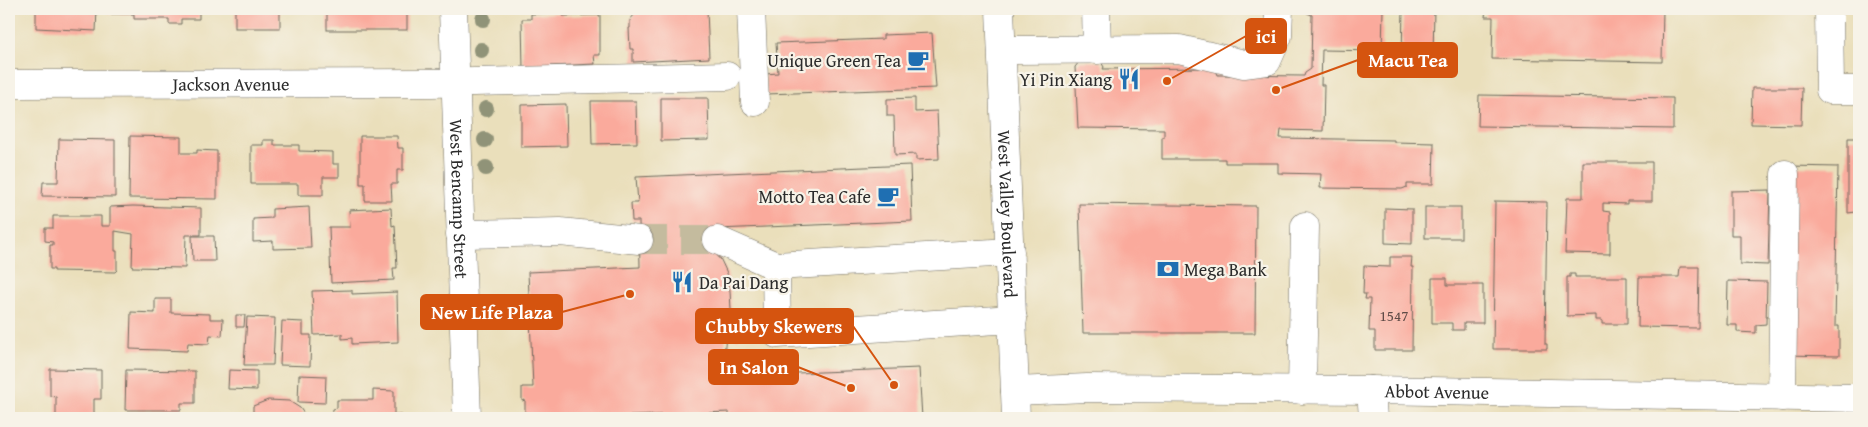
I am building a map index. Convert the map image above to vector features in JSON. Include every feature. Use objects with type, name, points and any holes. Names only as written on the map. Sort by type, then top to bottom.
[{"type":"street","name":"West Bencamp Street","points":[[453,9],[467,418]]},
{"type":"street","points":[[751,9],[755,102]]},
{"type":"street","name":"West Valley Boulevard","points":[[1000,9],[1016,418]]},
{"type":"street","points":[[1096,9],[1097,50]]},
{"type":"street","points":[[1002,50],[1179,49],[1244,64],[1267,61],[1278,36],[1279,9]]},
{"type":"street","points":[[1829,9],[1830,90],[1859,90]]},
{"type":"street","name":"Jackson Avenue","points":[[9,84],[455,83],[727,76]]},
{"type":"street","points":[[1782,397],[1785,174]]},
{"type":"street","points":[[1302,390],[1305,226]]},
{"type":"street","points":[[460,234],[560,232],[639,240]]},
{"type":"street","points":[[717,240],[776,266],[1010,252]]},
{"type":"street","points":[[776,266],[777,334],[1013,319]]},
{"type":"street","name":"Abbot Avenue","points":[[1015,391],[1087,388],[1371,390],[1859,398]]},
{"type":"street","points":[[1371,390],[1373,418]]},
{"type":"building","points":[[36,9],[97,9],[96,31],[36,28]]},
{"type":"building","points":[[108,9],[199,9],[199,19],[181,19],[181,24],[169,24],[169,19],[134,19],[134,14],[108,14]]},
{"type":"building","points":[[235,9],[280,9],[280,28],[235,28]]},
{"type":"building","points":[[327,9],[407,9],[407,30],[327,30]]},
{"type":"building","points":[[675,9],[675,11],[707,10],[709,58],[633,62],[633,49],[630,49],[629,28],[630,20],[634,15],[633,10]]},
{"type":"building","points":[[1305,9],[1383,9],[1382,51],[1322,50],[1321,85],[1324,85],[1323,131],[1281,130],[1280,138],[1394,140],[1394,142],[1434,143],[1433,184],[1407,184],[1407,187],[1402,189],[1320,188],[1321,174],[1278,173],[1278,163],[1225,163],[1225,159],[1162,159],[1164,129],[1078,128],[1075,67],[1080,61],[1101,62],[1104,67],[1103,69],[1212,68],[1216,70],[1218,75],[1304,76],[1311,69],[1312,15],[1307,13]]},
{"type":"building","points":[[1403,9],[1434,9],[1433,56],[1402,56]]},
{"type":"building","points":[[1486,9],[1613,11],[1613,9],[1663,9],[1662,62],[1492,59],[1493,17],[1485,17]]},
{"type":"building","points":[[563,13],[563,16],[600,15],[600,55],[594,55],[595,64],[523,69],[522,19],[531,19],[531,14]]},
{"type":"building","points":[[1858,16],[1859,42],[1857,42]]},
{"type":"building","points":[[932,33],[936,88],[766,94],[765,74],[778,73],[776,43],[883,39],[883,35]]},
{"type":"building","points":[[1752,88],[1802,88],[1801,125],[1751,124]]},
{"type":"building","points":[[1479,95],[1673,98],[1673,129],[1478,126]]},
{"type":"building","points":[[661,98],[708,98],[709,140],[661,141]]},
{"type":"building","points":[[915,98],[915,112],[937,111],[939,159],[916,160],[916,154],[895,155],[894,116],[887,116],[887,99]]},
{"type":"building","points":[[591,101],[636,101],[637,143],[592,144]]},
{"type":"building","points":[[566,104],[567,146],[521,147],[521,105]]},
{"type":"building","points":[[130,136],[181,137],[181,153],[197,153],[197,150],[217,151],[217,199],[129,198]]},
{"type":"building","points":[[360,136],[397,136],[398,148],[403,148],[403,170],[397,170],[397,184],[391,184],[392,201],[365,201],[365,184],[360,184]]},
{"type":"building","points":[[1848,138],[1859,138],[1859,217],[1856,217],[1856,212],[1848,213]]},
{"type":"building","points":[[59,139],[115,140],[115,197],[42,196],[43,182],[58,182]]},
{"type":"building","points":[[263,140],[274,140],[274,145],[299,145],[299,151],[333,152],[333,164],[339,164],[339,177],[323,177],[323,195],[298,195],[298,184],[251,184],[251,145],[263,145]]},
{"type":"building","points":[[1583,162],[1652,162],[1652,201],[1627,201],[1627,204],[1603,203],[1603,211],[1610,212],[1610,254],[1565,253],[1567,198],[1583,198]]},
{"type":"building","points":[[910,165],[912,221],[717,229],[718,258],[720,258],[727,273],[730,291],[731,310],[729,323],[741,326],[738,339],[726,336],[724,355],[729,355],[730,367],[723,367],[723,376],[919,368],[922,418],[729,418],[729,412],[584,418],[525,417],[525,400],[522,401],[522,387],[533,387],[528,272],[640,267],[639,221],[632,221],[631,203],[638,203],[636,177]]},
{"type":"building","points":[[1789,166],[1838,167],[1835,326],[1839,326],[1839,356],[1784,355]]},
{"type":"building","points":[[1770,190],[1768,265],[1740,264],[1740,235],[1731,235],[1731,191]]},
{"type":"building","points":[[1495,201],[1547,202],[1545,344],[1547,344],[1547,349],[1493,349]]},
{"type":"building","points":[[1079,204],[1256,206],[1255,333],[1083,333]]},
{"type":"building","points":[[110,207],[201,208],[201,235],[186,235],[185,268],[132,267],[133,234],[115,231],[117,270],[115,272],[54,271],[54,269],[50,269],[50,245],[53,245],[53,242],[45,241],[45,228],[53,228],[53,216],[101,216],[101,226],[110,226]]},
{"type":"building","points":[[309,207],[311,248],[273,249],[273,241],[253,242],[253,219],[272,218],[272,209]]},
{"type":"building","points":[[1425,207],[1461,207],[1461,238],[1425,238]]},
{"type":"building","points":[[391,208],[392,226],[395,225],[397,268],[393,268],[394,280],[331,283],[329,227],[350,227],[349,210]]},
{"type":"building","points":[[1385,208],[1412,209],[1412,244],[1385,243]]},
{"type":"building","points":[[192,236],[214,236],[215,261],[193,261]]},
{"type":"building","points":[[1390,257],[1412,257],[1412,350],[1375,350],[1375,331],[1369,331],[1370,299],[1365,299],[1366,294],[1363,294],[1364,266],[1390,267]]},
{"type":"building","points":[[1680,267],[1699,267],[1698,328],[1638,327],[1639,277],[1679,277]]},
{"type":"building","points":[[1570,274],[1575,274],[1575,277],[1627,277],[1627,324],[1602,324],[1602,320],[1596,320],[1596,315],[1567,316],[1567,277],[1570,277]]},
{"type":"building","points":[[1432,278],[1447,278],[1447,285],[1483,285],[1483,323],[1464,323],[1464,330],[1452,330],[1452,323],[1432,323]]},
{"type":"building","points":[[1728,281],[1767,282],[1766,324],[1756,325],[1756,333],[1737,332],[1737,325],[1727,325]]},
{"type":"building","points":[[352,290],[352,294],[397,292],[398,342],[352,344],[352,338],[342,339],[342,334],[314,335],[312,291]]},
{"type":"building","points":[[155,299],[171,299],[171,313],[210,314],[210,319],[223,319],[222,336],[210,335],[209,344],[188,343],[187,351],[130,349],[131,312],[155,313]]},
{"type":"building","points":[[236,315],[245,315],[244,327],[236,327]]},
{"type":"building","points":[[247,317],[275,318],[273,365],[244,365]]},
{"type":"building","points":[[282,321],[303,322],[303,335],[311,335],[310,366],[280,365]]},
{"type":"building","points":[[50,369],[101,370],[101,399],[94,399],[94,418],[56,418],[56,397],[50,396]]},
{"type":"building","points":[[126,370],[195,371],[195,403],[181,403],[181,410],[125,410]]},
{"type":"building","points":[[229,370],[257,371],[257,390],[228,389]]},
{"type":"building","points":[[299,375],[326,376],[325,403],[298,402]]},
{"type":"building","points":[[373,390],[394,391],[394,415],[402,415],[402,418],[332,418],[333,409],[337,408],[337,400],[373,400]]},
{"type":"building","points":[[268,400],[289,401],[300,408],[307,418],[253,418],[253,406]]},
{"type":"tunnel","points":[[639,240],[717,240]]},
{"type":"place","name":"Unique Green Tea","points":[[918,60]]},
{"type":"place","name":"Yi Pin Xiang","points":[[1129,79]]},
{"type":"place","name":"ici","points":[[1167,81]]},
{"type":"place","name":"Macu Tea","points":[[1276,90]]},
{"type":"place","name":"Motto Tea Cafe","points":[[888,196]]},
{"type":"place","name":"Mega Bank","points":[[1168,269]]},
{"type":"place","name":"Da Pai Dang","points":[[682,282]]},
{"type":"place","name":"New Life Plaza","points":[[630,294]]},
{"type":"place","name":"Chubby Skewers","points":[[894,385]]},
{"type":"place","name":"In Salon","points":[[851,388]]}]
